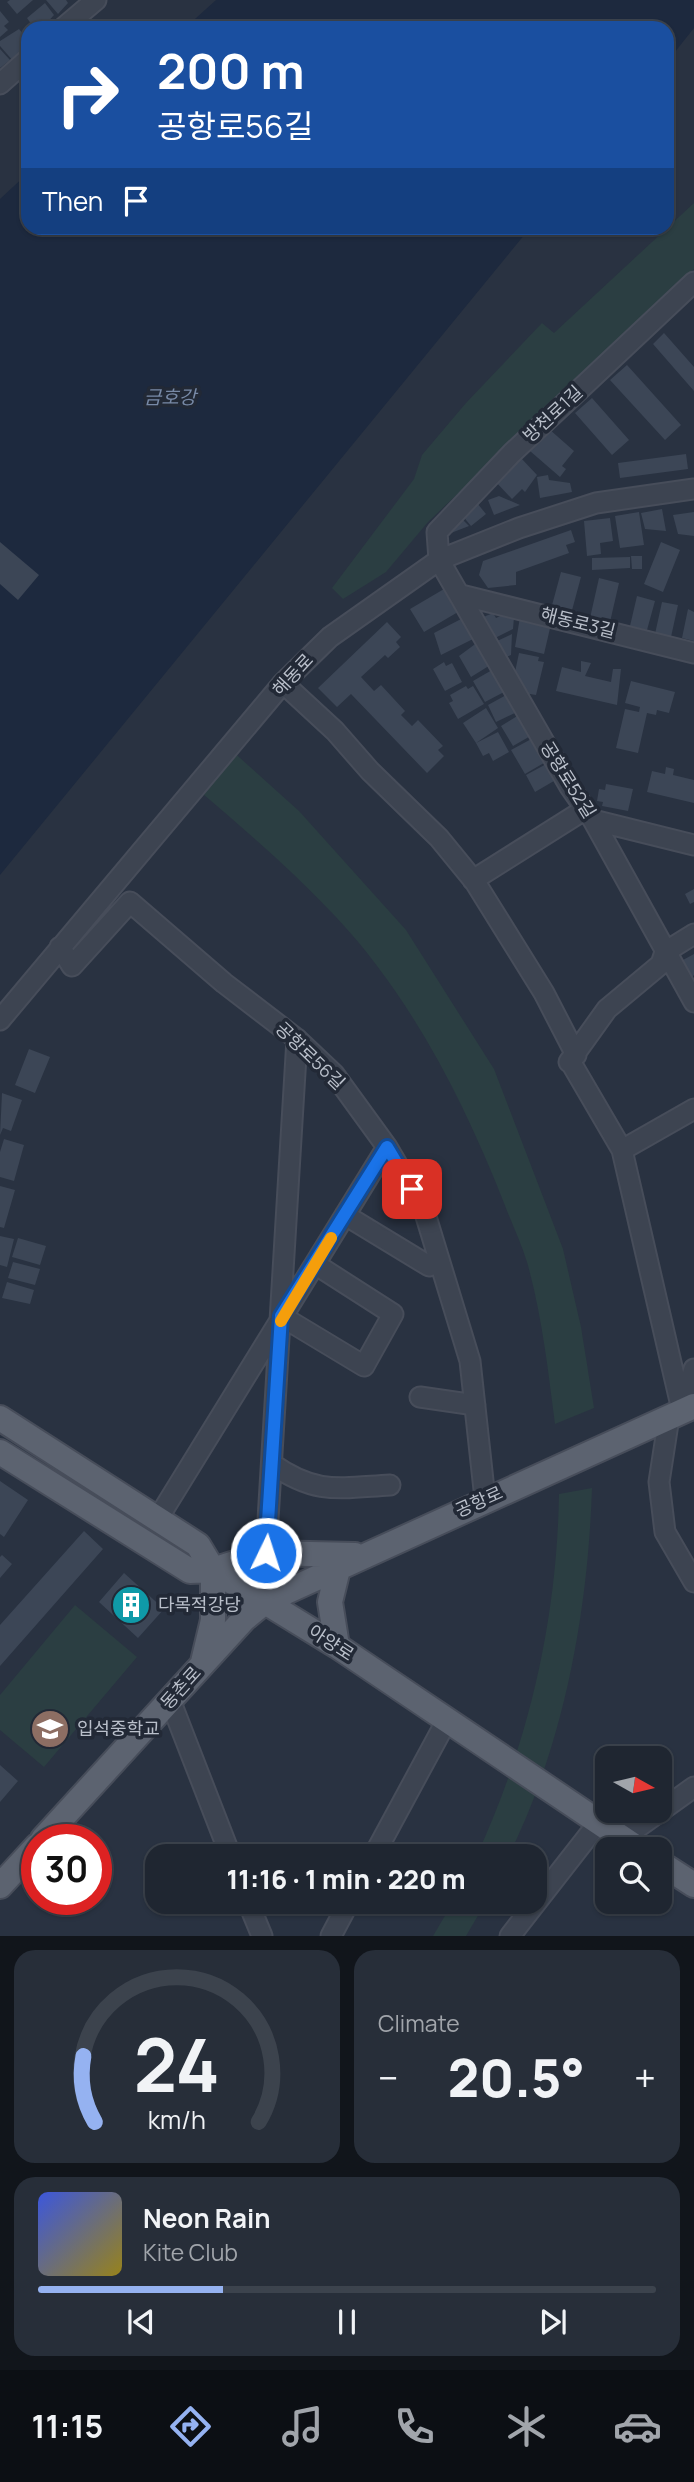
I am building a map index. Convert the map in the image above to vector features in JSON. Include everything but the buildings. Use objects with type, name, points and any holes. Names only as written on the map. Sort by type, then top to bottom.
[{"type":"main road","name":"공항로","points":[[266,1601],[339,1565],[694,1406]]},
{"type":"main road","name":"아양로","points":[[0,1418],[198,1545],[213,1570],[337,1646],[595,1819]]},
{"type":"main road","name":"아양로","points":[[0,1452],[190,1571],[213,1570]]},
{"type":"main road","points":[[202,1665],[213,1620],[213,1570],[266,1553],[362,1555]]},
{"type":"main road","points":[[337,1646],[330,1602],[339,1565]]},
{"type":"main road","name":"동촌로","points":[[57,1824],[244,1619],[266,1601]]},
{"type":"main road","name":"아양로","points":[[602,1824],[621,1837]]},
{"type":"main road","points":[[3,1876],[21,1860]]},
{"type":"main road","points":[[672,1871],[694,1885]]},
{"type":"street","points":[[71,21],[96,0]]},
{"type":"street","points":[[0,84],[21,65]]},
{"type":"street","name":"방천로1길","points":[[439,560],[437,532],[463,502],[694,282]]},
{"type":"street","name":"해동로","points":[[0,1020],[284,683],[330,636],[439,560],[519,528],[596,503],[694,489]]},
{"type":"street","name":"공항로52길","points":[[439,560],[589,815],[694,1002]]},
{"type":"street","name":"해동로3길","points":[[461,596],[694,653]]},
{"type":"street","points":[[284,683],[335,731],[406,808],[439,838],[473,880],[544,993],[570,1061],[622,1150],[682,1410],[694,1369]]},
{"type":"street","points":[[473,880],[589,815],[694,845]]},
{"type":"street","name":"공항로56길","points":[[60,947],[72,966],[130,902],[225,983],[297,1039],[334,1074],[387,1147],[424,1210],[470,1361],[485,1499]]},
{"type":"street","points":[[570,1061],[607,1009],[661,964],[665,952],[694,934]]},
{"type":"street","points":[[266,1553],[297,1039]]},
{"type":"street","points":[[622,1150],[694,1109]]},
{"type":"street","points":[[157,1520],[387,1147]]},
{"type":"street","points":[[345,1215],[429,1266]]},
{"type":"street","points":[[281,1316],[364,1366],[393,1314],[315,1264]]},
{"type":"street","points":[[420,1397],[475,1405]]},
{"type":"street","points":[[668,1418],[659,1482],[666,1532],[694,1582]]},
{"type":"street","points":[[272,1464],[293,1479],[312,1486],[335,1489],[390,1485]]},
{"type":"street","points":[[170,1700],[226,1844]]},
{"type":"street","points":[[380,1844],[447,1720]]},
{"type":"street","points":[[639,1837],[694,1787]]},
{"type":"street","points":[[510,1936],[597,1824]]},
{"type":"street","points":[[253,1914],[262,1936]]},
{"type":"street","points":[[331,1936],[343,1914]]},
{"type":"green space","points":[[694,203],[694,269],[428,522],[386,572],[343,599],[332,588],[414,479],[422,455],[466,403],[542,323],[554,333],[660,235],[674,235],[674,222]]},
{"type":"green space","points":[[229,748],[299,811],[406,930],[494,1069],[563,1249],[581,1327],[594,1408],[555,1424],[541,1322],[525,1255],[471,1127],[412,1016],[363,948],[320,900],[196,788]]},
{"type":"green space","points":[[592,1488],[585,1582],[569,1677],[544,1770],[514,1844],[482,1844],[511,1770],[537,1680],[553,1587],[559,1494]]},
{"type":"green space","points":[[75,1605],[137,1657],[44,1767],[0,1730],[0,1695]]},
{"type":"green space","points":[[446,1914],[479,1914],[466,1936],[433,1936]]},
{"type":"water","points":[[216,0],[694,0],[694,28],[674,53],[674,21],[193,21]]},
{"type":"water","name":"금호강","points":[[21,180],[21,235],[524,235],[0,875],[0,199]]},
{"type":"slow traffic","points":[[281,1321],[281,1316],[331,1238]]},
{"type":"place","name":"다목적강당","points":[[131,1605]]},
{"type":"place","name":"입석중학교","points":[[50,1729]]},
{"type":"route","points":[[266,1553],[281,1316],[387,1147],[412,1189]]}]
